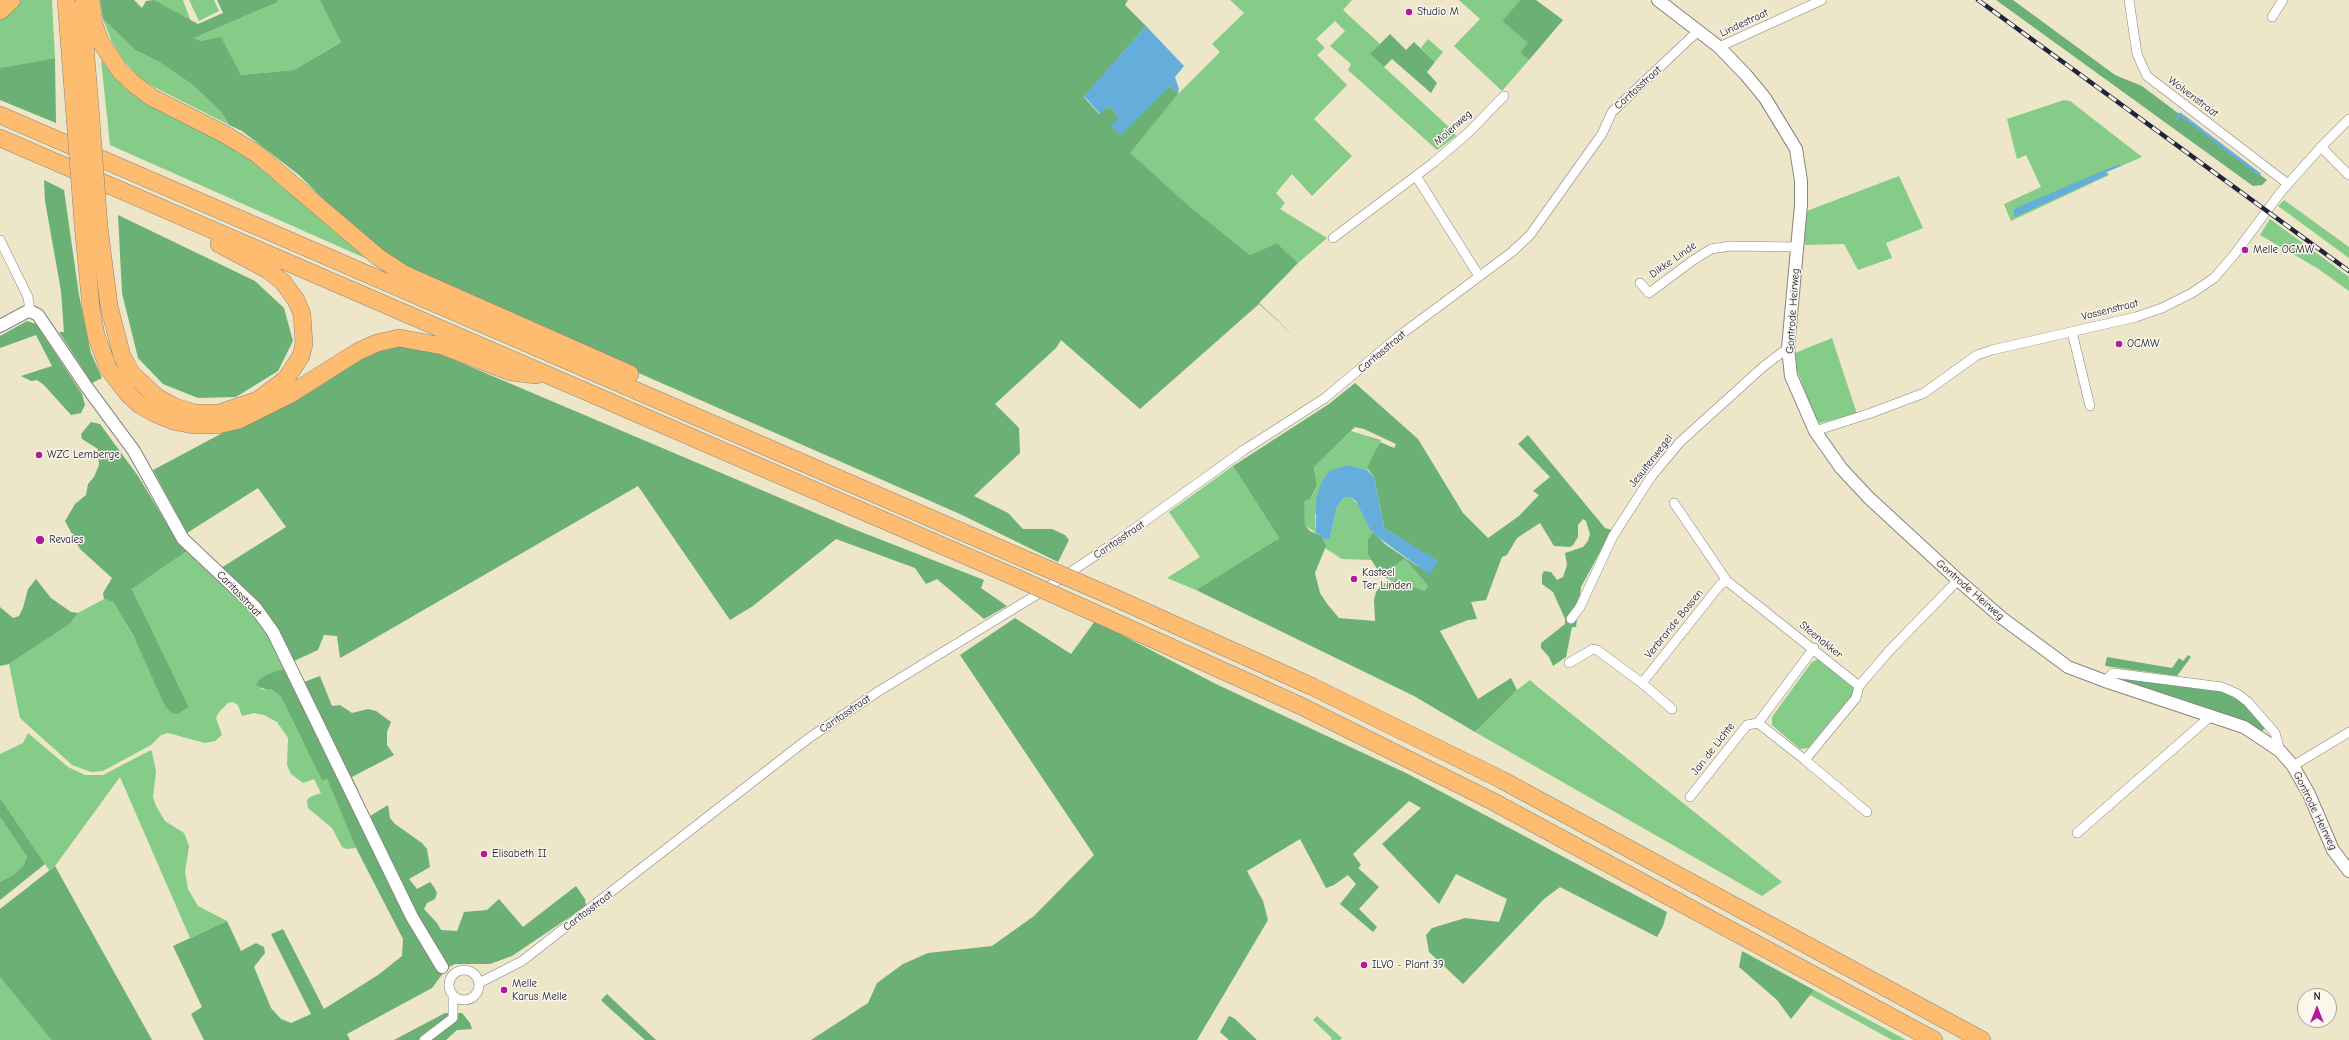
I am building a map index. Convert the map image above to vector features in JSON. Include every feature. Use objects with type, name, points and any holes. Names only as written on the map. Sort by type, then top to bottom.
[{"type":"highway","points":[[0,11],[12,0]]},
{"type":"highway","points":[[66,0],[83,119]]},
{"type":"highway","points":[[81,0],[83,119],[91,225],[91,308],[96,336],[108,368],[120,386],[140,405],[173,421],[193,425],[217,425],[239,420],[283,398],[357,352],[377,343],[399,338],[443,346],[510,372],[554,376]]},
{"type":"highway","points":[[91,0],[94,24],[100,41],[120,71],[134,84],[151,96],[226,135],[257,154],[378,257],[404,274],[960,520],[1008,551]]},
{"type":"highway","points":[[0,115],[1008,551],[1313,687],[1502,780],[1982,1040]]},
{"type":"highway","points":[[0,138],[554,376],[1017,578],[1301,706],[1492,801],[1934,1040]]},
{"type":"highway","points":[[0,149],[188,230],[268,270],[283,282],[296,300],[302,314],[304,331],[301,356],[286,379],[258,400],[219,413],[195,413],[175,407],[158,398],[140,384],[132,374],[122,356],[115,332],[91,225]]},
{"type":"street","name":"Gontrode Heirweg","points":[[1658,0],[1719,48],[1765,98],[1796,149],[1801,181],[1798,247],[1788,348],[1791,376],[1815,431],[1840,468],[1869,498],[1958,580],[2002,618],[2068,666],[2105,681],[2244,726],[2280,751],[2293,766],[2309,794],[2333,850],[2349,871]]},
{"type":"street","name":"Lindestraat","points":[[1719,48],[1822,0]]},
{"type":"street","name":"Wolvenstraat","points":[[2129,0],[2137,54],[2147,76],[2288,184]]},
{"type":"street","points":[[2272,17],[2283,0]]},
{"type":"street","name":"Caritasstraat","points":[[479,983],[522,960],[809,738],[879,691],[1034,597],[1120,539],[1244,450],[1325,398],[1400,336],[1530,235],[1599,138],[1612,112],[1698,31]]},
{"type":"street","name":"Molenweg","points":[[1333,238],[1416,176],[1468,133],[1504,96]]},
{"type":"street","name":"Vossenstraat","points":[[1815,431],[1872,413],[1924,393],[1977,355],[2162,308],[2192,293],[2219,272],[2288,184],[2321,147],[2349,119]]},
{"type":"street","points":[[2321,147],[2349,175]]},
{"type":"street","points":[[1416,176],[1478,276]]},
{"type":"street","points":[[0,240],[28,297],[30,311],[20,314],[0,326]]},
{"type":"street","name":"Dikke Linde","points":[[1640,284],[1649,293],[1711,249],[1730,246],[1798,247]]},
{"type":"street","name":"Caritasstraat","points":[[30,311],[41,319],[86,386],[134,451],[183,539],[255,607],[273,632],[412,917],[442,967]]},
{"type":"street","points":[[2072,332],[2090,406]]},
{"type":"street","name":"Jesuitenwegel","points":[[1571,619],[1580,606],[1613,536],[1651,477],[1680,442],[1764,366],[1788,348]]},
{"type":"street","name":"Steenakker","points":[[1674,503],[1727,581],[1814,648],[1859,686]]},
{"type":"street","points":[[1805,760],[1856,698],[1859,686],[1890,650],[1958,580]]},
{"type":"street","name":"Verbrande Bossen","points":[[1642,684],[1720,585],[1727,581]]},
{"type":"street","points":[[1814,648],[1758,723],[1867,812]]},
{"type":"street","points":[[1569,663],[1592,649],[1598,650],[1672,709]]},
{"type":"street","name":"Gontrode Heirweg","points":[[2105,681],[2113,673],[2222,687],[2238,694],[2275,732],[2280,751]]},
{"type":"street","points":[[2077,833],[2212,715]]},
{"type":"street","name":"Jan de Lichte","points":[[1690,797],[1747,724],[1758,723]]},
{"type":"street","points":[[2293,766],[2349,732]]},
{"type":"street","points":[[442,967],[452,974]]},
{"type":"street","points":[[424,1040],[453,1018],[453,996],[449,983],[452,974],[461,970],[472,972],[479,983],[479,990],[471,998],[460,1000],[453,996]]},
{"type":"green space","points":[[19,0],[52,0],[55,58],[0,68],[0,19]]},
{"type":"green space","points":[[100,0],[134,0],[142,8],[146,1],[154,0],[198,24],[223,13],[217,0],[277,0],[278,2],[194,38],[201,41],[221,37],[241,75],[294,70],[341,42],[320,0],[1128,0],[1125,5],[1146,26],[1084,97],[1099,114],[1109,106],[1119,117],[1171,86],[1178,94],[1130,153],[1188,205],[1250,255],[1277,243],[1298,263],[1259,303],[1298,339],[1259,304],[1140,409],[1061,340],[1056,348],[995,404],[1019,428],[1020,453],[974,496],[1008,513],[1023,529],[1052,529],[1065,535],[1069,540],[1058,562],[960,514],[397,267],[368,244],[299,175],[242,131],[229,125],[222,113],[193,85],[159,62],[135,50],[103,19]]},
{"type":"green space","points":[[154,0],[183,0],[191,22],[173,11]]},
{"type":"green space","points":[[189,0],[214,0],[219,11],[199,21]]},
{"type":"green space","points":[[277,0],[320,0],[342,41],[294,70],[241,75],[221,38],[201,41],[194,38],[278,2]]},
{"type":"green space","points":[[1230,0],[1352,0],[1343,10],[1380,44],[1371,55],[1449,127],[1456,136],[1437,150],[1348,70],[1351,64],[1330,46],[1345,31],[1335,21],[1316,39],[1325,48],[1317,55],[1347,85],[1314,119],[1352,156],[1312,196],[1292,174],[1276,193],[1285,203],[1280,209],[1327,238],[1298,263],[1277,243],[1250,255],[1188,205],[1129,153],[1178,94],[1220,52],[1212,44],[1244,13]]},
{"type":"green space","points":[[1459,0],[1520,0],[1502,21],[1529,43],[1520,53],[1529,60],[1502,91],[1454,46],[1480,19]]},
{"type":"green space","points":[[1520,0],[1536,0],[1563,20],[1529,60],[1520,53],[1528,43],[1502,21]]},
{"type":"green space","points":[[1996,0],[2013,0],[2115,75],[2142,86],[2267,180],[2262,185],[2253,186]]},
{"type":"green space","points":[[103,19],[135,50],[159,62],[193,85],[222,113],[229,125],[154,87],[139,77],[124,61],[111,40]]},
{"type":"green space","points":[[1390,34],[1406,50],[1414,42],[1435,62],[1427,72],[1437,83],[1431,93],[1392,59],[1384,67],[1370,54]]},
{"type":"green space","points":[[1428,39],[1443,52],[1435,62],[1421,48]]},
{"type":"green space","points":[[55,58],[56,123],[0,100],[0,68]]},
{"type":"green space","points":[[101,60],[124,87],[144,103],[230,144],[296,195],[367,259],[110,145]]},
{"type":"green space","points":[[2064,100],[2070,101],[2142,157],[2107,172],[2109,175],[2011,221],[2004,204],[2041,187],[2026,155],[2017,159],[2007,119]]},
{"type":"green space","points":[[1899,176],[1923,228],[1886,243],[1892,258],[1858,270],[1844,244],[1805,245],[1804,212]]},
{"type":"green space","points":[[44,180],[64,190],[79,295],[91,353],[102,378],[92,383],[59,332],[64,332],[61,291],[45,201]]},
{"type":"green space","points":[[2284,200],[2349,247],[2349,258],[2278,206]]},
{"type":"green space","points":[[118,215],[255,281],[284,308],[293,341],[278,371],[236,397],[198,398],[163,384],[138,358],[122,293]]},
{"type":"green space","points":[[2270,219],[2349,277],[2349,291],[2317,268],[2260,235]]},
{"type":"green space","points":[[27,321],[36,324],[82,394],[85,405],[81,413],[71,415],[44,385],[37,380],[31,381],[21,376],[52,366],[36,335],[0,348],[0,336]]},
{"type":"green space","points":[[1832,338],[1857,414],[1820,423],[1814,417],[1797,370],[1795,353]]},
{"type":"green space","points":[[384,347],[424,347],[851,528],[984,580],[981,588],[1007,606],[984,619],[937,579],[926,584],[915,568],[836,539],[753,606],[730,620],[638,486],[340,658],[337,636],[324,635],[318,650],[294,661],[263,607],[221,568],[286,527],[258,488],[187,533],[153,470]]},
{"type":"green space","points":[[1355,383],[1418,439],[1463,513],[1488,538],[1519,516],[1539,495],[1533,491],[1550,477],[1518,444],[1528,435],[1605,528],[1612,530],[1581,587],[1576,627],[1572,627],[1566,657],[1553,666],[1549,657],[1541,648],[1541,643],[1565,624],[1565,619],[1553,592],[1542,584],[1542,575],[1544,571],[1551,572],[1557,580],[1563,577],[1567,565],[1565,553],[1583,547],[1588,541],[1590,534],[1586,521],[1583,519],[1578,525],[1578,537],[1570,547],[1554,546],[1540,523],[1517,538],[1507,555],[1502,557],[1486,600],[1471,602],[1477,619],[1468,620],[1440,631],[1478,699],[1511,678],[1517,690],[1475,732],[1414,696],[1196,590],[1279,538],[1233,466],[1329,404]],"holes":[[[1355,427],[1364,429],[1396,444],[1394,448],[1380,442],[1367,468],[1374,477],[1384,528],[1437,561],[1417,566],[1385,544],[1373,532],[1368,540],[1368,555],[1378,570],[1383,573],[1405,559],[1428,586],[1425,591],[1396,580],[1382,584],[1376,592],[1374,600],[1375,621],[1339,618],[1328,605],[1320,593],[1315,573],[1326,546],[1322,536],[1310,531],[1305,525],[1304,502],[1310,499],[1317,486],[1314,467]]]},
{"type":"green space","points":[[91,422],[100,424],[138,476],[164,519],[187,551],[132,589],[189,707],[178,714],[172,713],[165,706],[135,639],[113,602],[104,599],[103,593],[112,578],[80,549],[65,521],[75,504],[86,495],[88,484],[94,477],[99,465],[98,449],[82,439],[81,434]]},
{"type":"green space","points":[[1351,431],[1381,440],[1367,470],[1348,465],[1315,515],[1316,533],[1305,525],[1304,512],[1304,502],[1310,499],[1317,487],[1314,467]]},
{"type":"green space","points":[[1233,466],[1279,538],[1196,590],[1167,578],[1200,557],[1169,512]]},
{"type":"green space","points":[[1350,497],[1359,505],[1373,532],[1368,546],[1368,555],[1371,560],[1342,559],[1325,548],[1324,540],[1330,538],[1337,506],[1344,498]]},
{"type":"green space","points":[[187,551],[248,607],[262,624],[287,670],[260,689],[271,689],[281,697],[322,781],[327,779],[356,848],[346,849],[342,847],[332,828],[308,808],[307,800],[310,797],[321,793],[314,779],[303,783],[291,774],[287,765],[288,738],[277,722],[264,715],[254,713],[242,716],[238,705],[233,702],[228,703],[219,712],[216,718],[222,735],[215,741],[205,743],[168,733],[161,735],[151,745],[103,771],[91,772],[72,765],[20,718],[9,664],[70,624],[78,613],[104,599],[113,602],[178,714],[189,707],[132,589]]},
{"type":"green space","points":[[1405,559],[1428,586],[1425,591],[1397,580],[1391,581],[1379,574],[1378,570],[1383,573]]},
{"type":"green space","points":[[36,579],[51,598],[71,612],[78,613],[70,624],[9,664],[0,666],[0,607],[13,618],[19,616],[23,608],[28,589]]},
{"type":"green space","points":[[1015,618],[1071,654],[1095,621],[1216,684],[1408,774],[1667,912],[1663,926],[1657,937],[1560,887],[1544,899],[1463,984],[1429,952],[1426,935],[1432,928],[1465,918],[1499,922],[1507,899],[1456,874],[1439,904],[1382,844],[1421,808],[1409,801],[1353,854],[1361,865],[1358,868],[1379,887],[1359,909],[1377,927],[1373,932],[1340,904],[1356,884],[1348,875],[1334,885],[1326,888],[1300,839],[1247,871],[1263,901],[1268,920],[1197,1040],[811,1040],[868,1003],[877,983],[903,964],[928,953],[992,946],[1034,916],[1094,855],[960,655]]},
{"type":"green space","points":[[2188,655],[2191,657],[2177,676],[2105,666],[2107,657],[2172,668],[2179,658],[2183,661]]},
{"type":"green space","points":[[1818,659],[1853,687],[1854,693],[1808,748],[1800,749],[1772,725],[1772,717],[1812,662]]},
{"type":"green space","points":[[280,670],[287,670],[304,682],[320,676],[332,706],[340,705],[352,713],[368,709],[376,711],[391,722],[387,732],[387,745],[394,755],[352,777],[370,816],[388,805],[390,818],[395,824],[422,843],[427,849],[430,867],[409,879],[417,889],[430,882],[434,887],[437,893],[435,899],[427,903],[424,909],[437,923],[441,930],[457,931],[464,912],[487,910],[499,899],[523,927],[576,886],[585,899],[586,906],[512,956],[490,964],[455,964],[447,968],[432,988],[347,1034],[350,1040],[204,1040],[191,1014],[202,1007],[173,946],[227,921],[241,951],[256,943],[264,947],[265,953],[254,967],[271,1008],[281,1019],[291,1023],[311,1014],[271,934],[283,929],[324,1009],[378,975],[402,956],[403,939],[355,846],[327,779],[322,781],[281,697],[271,689],[267,690],[256,685],[260,679],[266,675]]},
{"type":"green space","points":[[2125,678],[2222,691],[2250,707],[2265,728],[2262,731],[2232,717],[2124,682]]},
{"type":"green space","points":[[1530,680],[1782,882],[1762,896],[1475,732],[1517,690]]},
{"type":"green space","points":[[28,733],[68,767],[85,775],[103,775],[151,750],[156,771],[153,797],[156,806],[165,821],[184,833],[189,846],[185,872],[188,889],[198,906],[227,921],[190,938],[120,777],[55,866],[49,870],[0,798],[0,754],[23,743]]},
{"type":"green space","points":[[0,798],[45,864],[0,900],[0,882],[16,873],[24,864],[27,857],[0,817]]},
{"type":"green space","points":[[0,817],[27,857],[24,864],[16,873],[0,882]]},
{"type":"green space","points":[[55,866],[152,1040],[51,1040],[0,977],[0,909]]},
{"type":"green space","points":[[1742,951],[1814,990],[1791,1019],[1777,1000],[1739,967]]},
{"type":"green space","points":[[0,977],[51,1040],[0,1040]]},
{"type":"green space","points":[[1814,990],[1906,1040],[1892,1040],[1810,995]]},
{"type":"green space","points":[[607,994],[656,1040],[645,1040],[606,1005],[601,1000]]},
{"type":"green space","points":[[445,1013],[462,1013],[470,1023],[472,1029],[457,1030],[446,1040],[394,1040]]},
{"type":"green space","points":[[1229,1016],[1234,1018],[1257,1040],[1229,1040],[1220,1032]]},
{"type":"green space","points":[[1317,1016],[1342,1038],[1340,1040],[1331,1040],[1332,1038],[1313,1020]]},
{"type":"water","points":[[1146,26],[1184,66],[1175,77],[1179,89],[1178,94],[1170,86],[1120,135],[1111,126],[1119,117],[1109,106],[1100,114],[1084,96]]},
{"type":"water","points":[[2119,164],[2121,166],[2106,172],[2107,175],[2015,217],[2014,215],[2014,210],[2016,208]]},
{"type":"water","points":[[1348,465],[1367,470],[1374,477],[1384,528],[1438,561],[1430,575],[1379,538],[1370,529],[1356,501],[1350,497],[1344,498],[1337,506],[1330,538],[1324,540],[1322,536],[1316,533],[1316,500],[1321,484],[1329,471]]},
{"type":"waterway","points":[[2176,119],[2180,114],[2259,174]]},
{"type":"railway","points":[[1978,0],[2349,271]]},
{"type":"place","name":"Studio M","points":[[1409,12]]},
{"type":"place","name":"Melle OCMW","points":[[2245,250]]},
{"type":"place","name":"OCMW","points":[[2119,344]]},
{"type":"place","name":"WZC Lemberge","points":[[39,455]]},
{"type":"place","name":"Revales","points":[[40,540]]},
{"type":"place","name":"Kasteel Ter Linden","points":[[1354,579]]},
{"type":"place","name":"Elisabeth II","points":[[484,854]]},
{"type":"place","name":"ILVO - Plant 39","points":[[1364,965]]},
{"type":"place","name":"Melle Karus Melle","points":[[504,990]]}]
